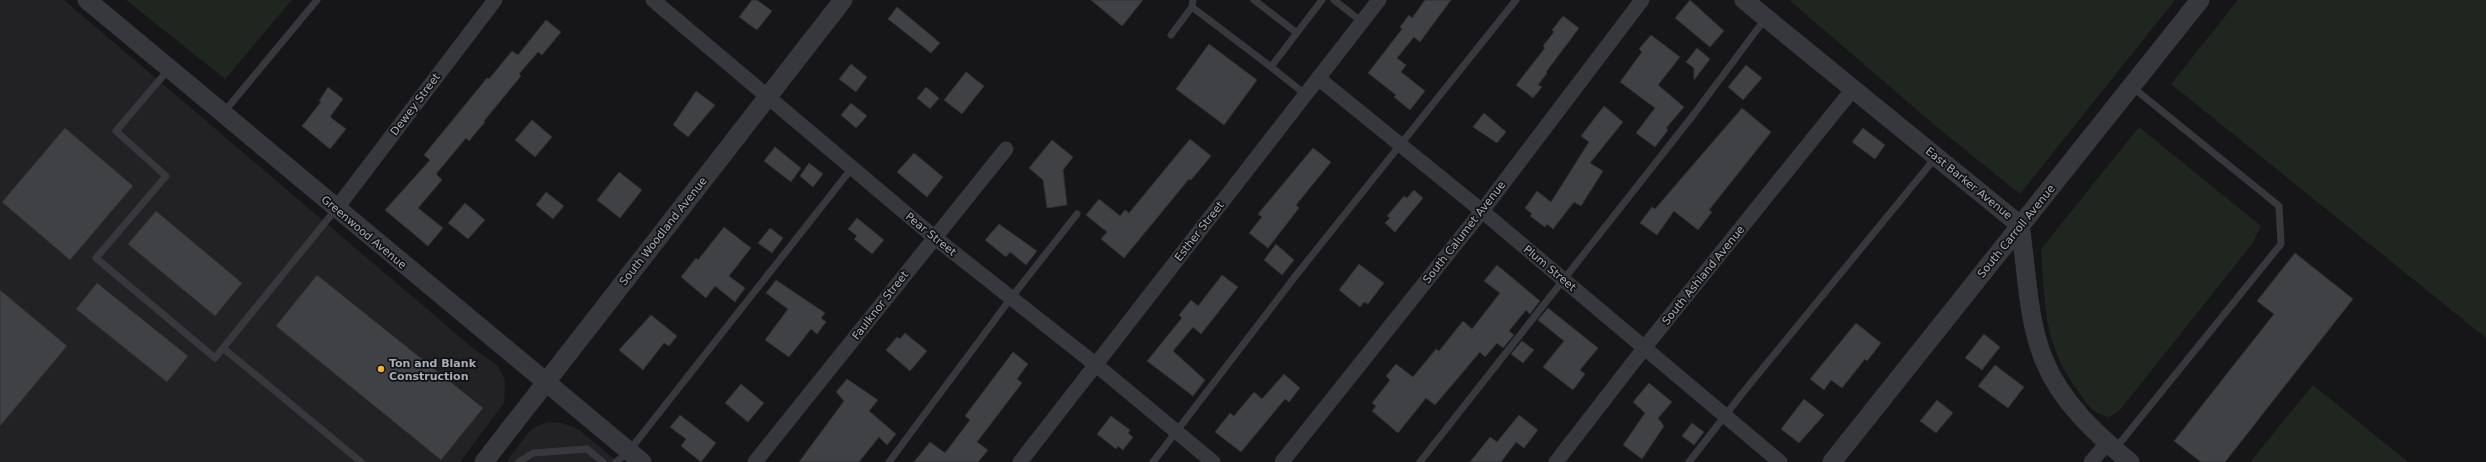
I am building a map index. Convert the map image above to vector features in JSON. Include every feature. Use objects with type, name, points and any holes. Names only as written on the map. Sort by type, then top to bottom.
[{"type":"street","name":"Greenwood Avenue","points":[[87,0],[336,209],[546,382],[629,458]]},
{"type":"street","name":"Dewey Street","points":[[336,209],[495,0]]},
{"type":"street","name":"South Woodland Avenue","points":[[484,462],[843,0]]},
{"type":"street","name":"Esther Street","points":[[1020,462],[1379,0]]},
{"type":"street","name":"South Calumet Avenue","points":[[1282,462],[1482,211],[1642,0]]},
{"type":"street","name":"East Barker Avenue","points":[[1744,0],[2020,225],[2035,328],[2044,360],[2058,388],[2110,446],[2130,462]]},
{"type":"street","name":"South Carroll Avenue","points":[[1832,462],[2200,0]]},
{"type":"street","name":"Pear Street","points":[[661,2],[767,97],[934,237],[1095,364],[1213,462]]},
{"type":"street","name":"Plum Street","points":[[1318,78],[1563,278],[1780,462]]},
{"type":"street","name":"South Ashland Avenue","points":[[1556,462],[1645,347],[1853,89]]},
{"type":"street","name":"Faulknor Street","points":[[755,462],[1006,149]]},
{"type":"street","points":[[2091,462],[2110,446]]},
{"type":"lane","points":[[222,114],[317,0]]},
{"type":"lane","points":[[1254,0],[1297,33]]},
{"type":"lane","points":[[1271,67],[1322,0]]},
{"type":"lane","points":[[1334,0],[1362,22]]},
{"type":"lane","points":[[1153,462],[1297,274],[1402,146],[1516,0]]},
{"type":"lane","points":[[1171,35],[1193,3],[1305,94]]},
{"type":"lane","points":[[1420,462],[1563,278],[1694,114],[1766,18]]},
{"type":"lane","points":[[169,69],[116,132],[166,176],[96,258],[215,358],[336,209]]},
{"type":"lane","points":[[2110,446],[2281,244],[2279,206],[2131,86]]},
{"type":"lane","points":[[1689,462],[1936,157]]},
{"type":"lane","points":[[629,458],[852,168]]},
{"type":"lane","points":[[889,462],[1011,298],[1077,214]]},
{"type":"lane","points":[[223,348],[361,462]]},
{"type":"lane","points":[[519,462],[533,453],[587,450],[604,462]]},
{"type":"shaded area","points":[[0,0],[64,0],[474,349],[497,365],[505,380],[504,403],[460,462],[0,462]]},
{"type":"shaded area","points":[[126,0],[292,0],[225,79]]},
{"type":"shaded area","points":[[1789,0],[2175,0],[2020,194],[1938,128]]},
{"type":"shaded area","points":[[2238,0],[2486,0],[2486,338],[2171,84]]},
{"type":"shaded area","points":[[2139,127],[2261,226],[2252,244],[2120,410],[2110,417],[2096,412],[2089,406],[2068,376],[2052,341],[2045,307],[2041,249]]},
{"type":"shaded area","points":[[2313,385],[2408,462],[2250,462]]},
{"type":"shaded area","points":[[548,422],[562,423],[578,429],[618,462],[506,462],[528,433],[535,427]]},
{"type":"building","points":[[752,0],[757,0],[772,11],[757,30],[739,17]]},
{"type":"building","points":[[1091,0],[1143,0],[1122,26]]},
{"type":"building","points":[[1425,0],[1451,0],[1420,42],[1414,37],[1397,58],[1406,65],[1401,72],[1425,91],[1410,110],[1394,97],[1396,95],[1368,73],[1402,29],[1400,27],[1409,15],[1412,18]]},
{"type":"building","points":[[1690,0],[1724,31],[1710,47],[1675,18]]},
{"type":"building","points":[[897,7],[940,43],[931,53],[888,19]]},
{"type":"building","points":[[1563,16],[1579,28],[1546,72],[1547,73],[1538,85],[1542,87],[1533,98],[1516,85],[1545,48],[1543,46],[1554,32],[1552,30]]},
{"type":"building","points":[[546,20],[561,32],[542,55],[538,52],[519,74],[521,76],[484,121],[485,122],[469,141],[466,138],[436,174],[442,180],[418,208],[443,228],[428,246],[385,210],[430,160],[424,155],[487,78],[489,79],[512,51],[518,55]]},
{"type":"building","points":[[1651,35],[1680,57],[1658,85],[1684,107],[1666,128],[1668,130],[1655,147],[1636,133],[1655,108],[1620,82],[1642,52],[1639,49]]},
{"type":"building","points":[[1209,44],[1257,80],[1224,125],[1176,89]]},
{"type":"building","points":[[1697,48],[1710,59],[1694,80],[1694,68],[1686,62]]},
{"type":"building","points":[[851,64],[867,77],[856,92],[839,79]]},
{"type":"building","points":[[1746,65],[1762,78],[1743,100],[1728,87]]},
{"type":"building","points":[[966,72],[984,86],[962,114],[944,100]]},
{"type":"building","points":[[328,87],[343,99],[330,117],[346,129],[330,149],[302,126],[321,102],[319,101]]},
{"type":"building","points":[[926,87],[939,98],[930,109],[917,98]]},
{"type":"building","points":[[696,91],[715,105],[688,137],[673,125]]},
{"type":"building","points":[[851,103],[867,116],[856,128],[841,115]]},
{"type":"building","points":[[1604,106],[1623,122],[1590,163],[1603,171],[1581,206],[1574,202],[1553,229],[1547,224],[1545,227],[1530,216],[1532,214],[1525,208],[1537,191],[1551,202],[1589,142],[1581,136]]},
{"type":"building","points":[[1742,108],[1771,132],[1709,210],[1712,212],[1698,230],[1674,211],[1657,235],[1640,223],[1652,207],[1655,209]]},
{"type":"building","points":[[1484,113],[1506,132],[1497,143],[1473,127]]},
{"type":"building","points":[[532,120],[552,137],[535,157],[515,140]]},
{"type":"building","points":[[65,128],[133,186],[70,260],[2,202]]},
{"type":"building","points":[[1863,128],[1885,145],[1875,159],[1852,142]]},
{"type":"building","points":[[1190,139],[1211,156],[1191,180],[1189,179],[1124,258],[1101,239],[1107,232],[1086,215],[1099,199],[1120,216],[1125,210],[1129,213]]},
{"type":"building","points":[[1052,140],[1073,157],[1063,170],[1067,205],[1047,208],[1043,180],[1029,168]]},
{"type":"building","points":[[775,147],[801,168],[791,182],[764,161]]},
{"type":"building","points":[[1313,148],[1331,162],[1296,205],[1299,208],[1268,248],[1249,233],[1262,217],[1258,214]]},
{"type":"building","points":[[914,153],[943,177],[927,197],[897,172]]},
{"type":"building","points":[[809,163],[823,174],[813,187],[800,176]]},
{"type":"building","points":[[619,172],[642,190],[620,218],[597,200]]},
{"type":"building","points":[[1414,190],[1423,198],[1395,232],[1385,223],[1390,218],[1387,216],[1404,196],[1407,198]]},
{"type":"building","points":[[546,192],[564,206],[553,219],[536,205]]},
{"type":"building","points":[[465,203],[485,220],[468,239],[448,223]]},
{"type":"building","points":[[156,211],[242,283],[215,316],[128,244]]},
{"type":"building","points":[[857,218],[884,240],[872,254],[854,239],[857,236],[848,229]]},
{"type":"building","points":[[999,224],[1037,251],[1026,265],[1010,252],[1006,257],[985,240]]},
{"type":"building","points":[[724,227],[751,248],[729,276],[745,288],[735,302],[715,286],[706,298],[681,277],[696,258],[698,260]]},
{"type":"building","points":[[770,228],[783,238],[772,253],[758,243]]},
{"type":"building","points":[[1276,244],[1294,260],[1282,275],[1264,260]]},
{"type":"building","points":[[2295,253],[2353,299],[2225,462],[2201,462],[2174,441],[2274,314],[2257,301]]},
{"type":"building","points":[[1359,264],[1384,283],[1368,304],[1364,302],[1360,307],[1339,290]]},
{"type":"building","points":[[1497,265],[1540,301],[1530,314],[1526,310],[1509,331],[1514,335],[1503,348],[1497,343],[1485,357],[1480,352],[1435,405],[1426,398],[1398,433],[1372,411],[1376,406],[1372,403],[1390,380],[1386,376],[1396,364],[1413,377],[1436,349],[1439,351],[1463,321],[1472,329],[1500,293],[1484,281]]},
{"type":"building","name":"Ton and Blank Construction","points":[[317,275],[483,408],[441,460],[276,326]]},
{"type":"building","points":[[1222,275],[1238,287],[1201,334],[1193,327],[1173,351],[1205,380],[1193,396],[1147,361],[1182,318],[1179,315],[1191,300],[1198,306]]},
{"type":"building","points":[[776,280],[825,313],[821,318],[826,322],[817,334],[811,329],[789,357],[765,340],[788,309],[766,293]]},
{"type":"building","points":[[97,283],[188,356],[167,382],[76,309]]},
{"type":"building","points":[[0,290],[67,346],[0,426]]},
{"type":"building","points":[[1548,308],[1598,348],[1580,370],[1585,374],[1573,390],[1543,367],[1564,341],[1538,320]]},
{"type":"building","points":[[651,315],[677,336],[669,346],[664,343],[643,370],[619,350]]},
{"type":"building","points":[[1856,323],[1881,343],[1867,361],[1865,359],[1842,388],[1831,380],[1824,390],[1810,379]]},
{"type":"building","points":[[905,333],[927,351],[910,371],[886,350],[897,337],[900,339]]},
{"type":"building","points":[[1984,334],[2000,347],[1982,370],[1965,358]]},
{"type":"building","points":[[1522,341],[1534,350],[1523,363],[1511,354]]},
{"type":"building","points":[[1013,352],[1028,364],[1017,379],[1022,383],[977,442],[988,450],[978,462],[914,462],[930,442],[945,453],[970,420],[965,416]]},
{"type":"building","points":[[1995,365],[2024,387],[2008,408],[1978,386]]},
{"type":"building","points":[[1284,374],[1300,388],[1289,402],[1285,399],[1241,452],[1215,432],[1230,413],[1234,416],[1254,392],[1262,399]]},
{"type":"building","points":[[847,379],[878,400],[869,411],[896,434],[887,445],[879,437],[859,462],[799,462],[844,401],[836,392]]},
{"type":"building","points":[[1649,383],[1672,402],[1658,418],[1664,426],[1642,459],[1623,445],[1645,413],[1633,402]]},
{"type":"building","points":[[741,384],[764,403],[748,422],[725,403]]},
{"type":"building","points":[[1804,399],[1824,415],[1799,443],[1781,429]]},
{"type":"building","points":[[1937,400],[1953,413],[1936,433],[1920,421]]},
{"type":"building","points":[[680,415],[716,443],[701,462],[681,446],[686,439],[670,427]]},
{"type":"building","points":[[1519,415],[1538,430],[1524,448],[1516,442],[1501,462],[1470,462],[1490,437],[1497,442]]},
{"type":"building","points":[[1111,416],[1130,430],[1128,433],[1133,437],[1123,450],[1118,446],[1116,449],[1097,434]]},
{"type":"building","points":[[1692,423],[1704,432],[1694,445],[1682,436]]},
{"type":"place","name":"Ton and Blank Construction","points":[[381,369]]}]
